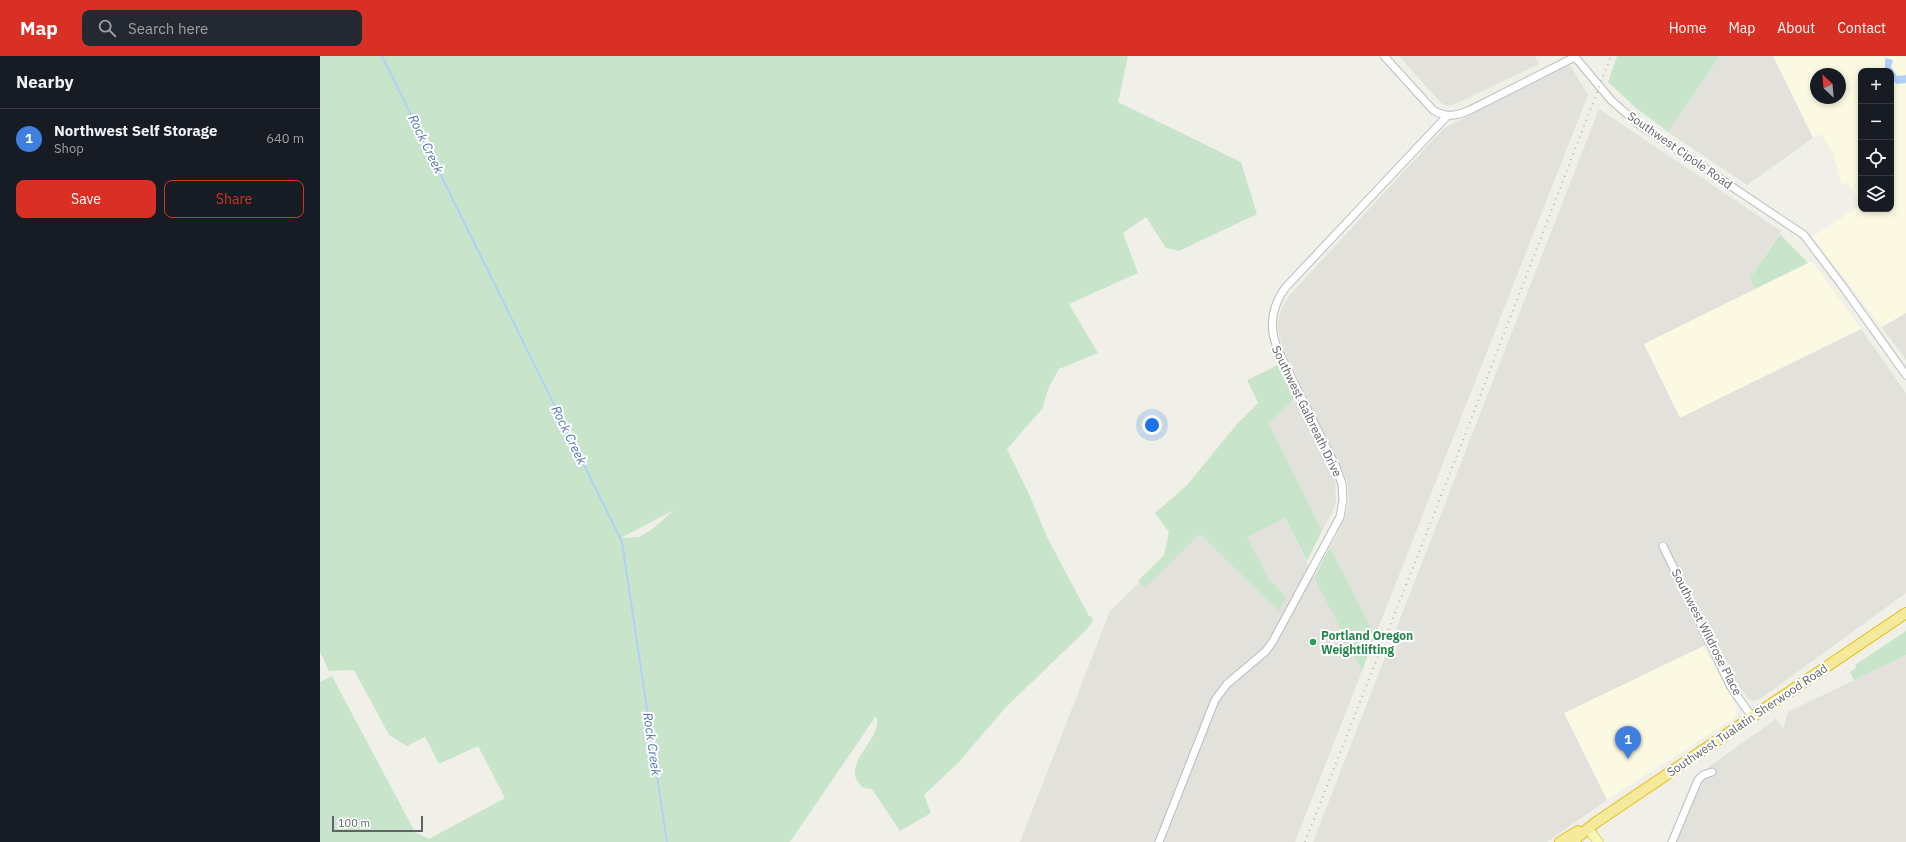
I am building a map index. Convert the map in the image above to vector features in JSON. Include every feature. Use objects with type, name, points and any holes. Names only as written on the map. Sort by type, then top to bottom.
[{"type":"highway","name":"Southwest Tualatin Sherwood Road","points":[[1572,842],[1581,836],[1588,828],[1906,613]]},
{"type":"highway","name":"Southwest Tualatin Sherwood Road","points":[[1560,842],[1577,831],[1588,828]]},
{"type":"main road","points":[[1588,828],[1598,842]]},
{"type":"street","points":[[1384,56],[1429,106],[1440,114],[1447,116]]},
{"type":"street","name":"Southwest Cipole Road","points":[[1447,116],[1464,113],[1575,57],[1611,100],[1637,123],[1804,235],[1906,375]]},
{"type":"street","name":"Southwest Galbreath Drive","points":[[1159,842],[1215,700],[1227,684],[1266,652],[1340,517],[1342,507],[1342,484],[1336,467],[1275,344],[1272,334],[1272,324],[1275,304],[1285,288],[1447,116]]},
{"type":"street","name":"Southwest Wildrose Place","points":[[1663,546],[1731,687],[1752,717]]},
{"type":"street","points":[[1672,842],[1698,780],[1703,775],[1712,772]]},
{"type":"shaded area","points":[[1399,56],[1535,56],[1539,64],[1453,105],[1447,106],[1441,103]]},
{"type":"shaded area","points":[[1720,56],[1773,56],[1813,138],[1747,185],[1668,132]]},
{"type":"shaded area","points":[[1773,56],[1906,56],[1906,313],[1882,327],[1812,237],[1858,207],[1858,212],[1894,212],[1894,68],[1858,68],[1858,198],[1847,182],[1842,185],[1833,153],[1821,134],[1813,138]]},
{"type":"shaded area","points":[[1570,65],[1588,95],[1375,636],[1330,547],[1343,522],[1347,510],[1349,499],[1347,481],[1283,348],[1279,336],[1278,324],[1280,312],[1288,297],[1444,128]]},
{"type":"shaded area","points":[[1599,109],[1781,231],[1750,278],[1755,289],[1644,344],[1680,418],[1861,329],[1906,393],[1906,593],[1760,699],[1754,701],[1749,699],[1738,685],[1716,640],[1564,713],[1607,800],[1547,842],[1313,842]]},
{"type":"shaded area","points":[[1812,261],[1861,329],[1680,418],[1643,344]]},
{"type":"shaded area","points":[[1906,313],[1906,360],[1882,327]]},
{"type":"shaded area","points":[[1295,398],[1335,480],[1336,501],[1333,511],[1322,531],[1269,424]]},
{"type":"shaded area","points":[[1259,467],[1362,671],[1295,842],[1020,842],[1110,611]]},
{"type":"shaded area","points":[[1703,646],[1737,708],[1734,718],[1607,800],[1564,713]]},
{"type":"shaded area","points":[[1906,655],[1906,842],[1674,842],[1710,766],[1776,719],[1783,729],[1788,712]]},
{"type":"green space","points":[[320,56],[1128,56],[1118,102],[1241,162],[1257,214],[1179,251],[1166,248],[1146,217],[1123,233],[1138,273],[1069,304],[1098,353],[1059,369],[1049,387],[1042,409],[1007,449],[1029,494],[1048,539],[1093,621],[1086,630],[1005,708],[959,762],[924,795],[931,813],[900,831],[872,789],[863,788],[855,777],[855,768],[858,760],[875,731],[877,723],[876,716],[790,842],[320,842],[320,682],[332,676],[415,832],[429,839],[505,798],[478,746],[439,764],[425,737],[407,746],[389,735],[354,670],[329,671],[320,652]],"holes":[[[674,510],[651,530],[639,537],[621,538]]]},
{"type":"green space","points":[[1617,56],[1720,56],[1668,132],[1636,108],[1608,82]]},
{"type":"green space","points":[[1780,234],[1808,263],[1755,289],[1750,278]]},
{"type":"green space","points":[[1278,365],[1295,398],[1269,424],[1322,531],[1307,561],[1285,518],[1247,537],[1269,579],[1286,597],[1279,611],[1200,534],[1145,588],[1138,581],[1164,555],[1169,532],[1155,513],[1187,485],[1237,424],[1258,403],[1247,380]]},
{"type":"green space","points":[[1330,547],[1375,636],[1362,671],[1314,577]]},
{"type":"green space","points":[[1906,631],[1906,655],[1854,680],[1850,672],[1856,668],[1855,665]]},
{"type":"water","points":[[1885,58],[1893,60],[1892,68],[1885,68]]},
{"type":"water","points":[[1894,72],[1897,76],[1906,75],[1906,83],[1897,84],[1894,82]]},
{"type":"waterway","name":"Rock Creek","points":[[382,56],[622,542],[667,842]]},
{"type":"railway","points":[[1305,842],[1463,440],[1611,56]]},
{"type":"place","name":"Portland Oregon Weightlifting","points":[[1313,642]]},
{"type":"place","name":"Northwest Self Storage","points":[[1628,759]]}]
